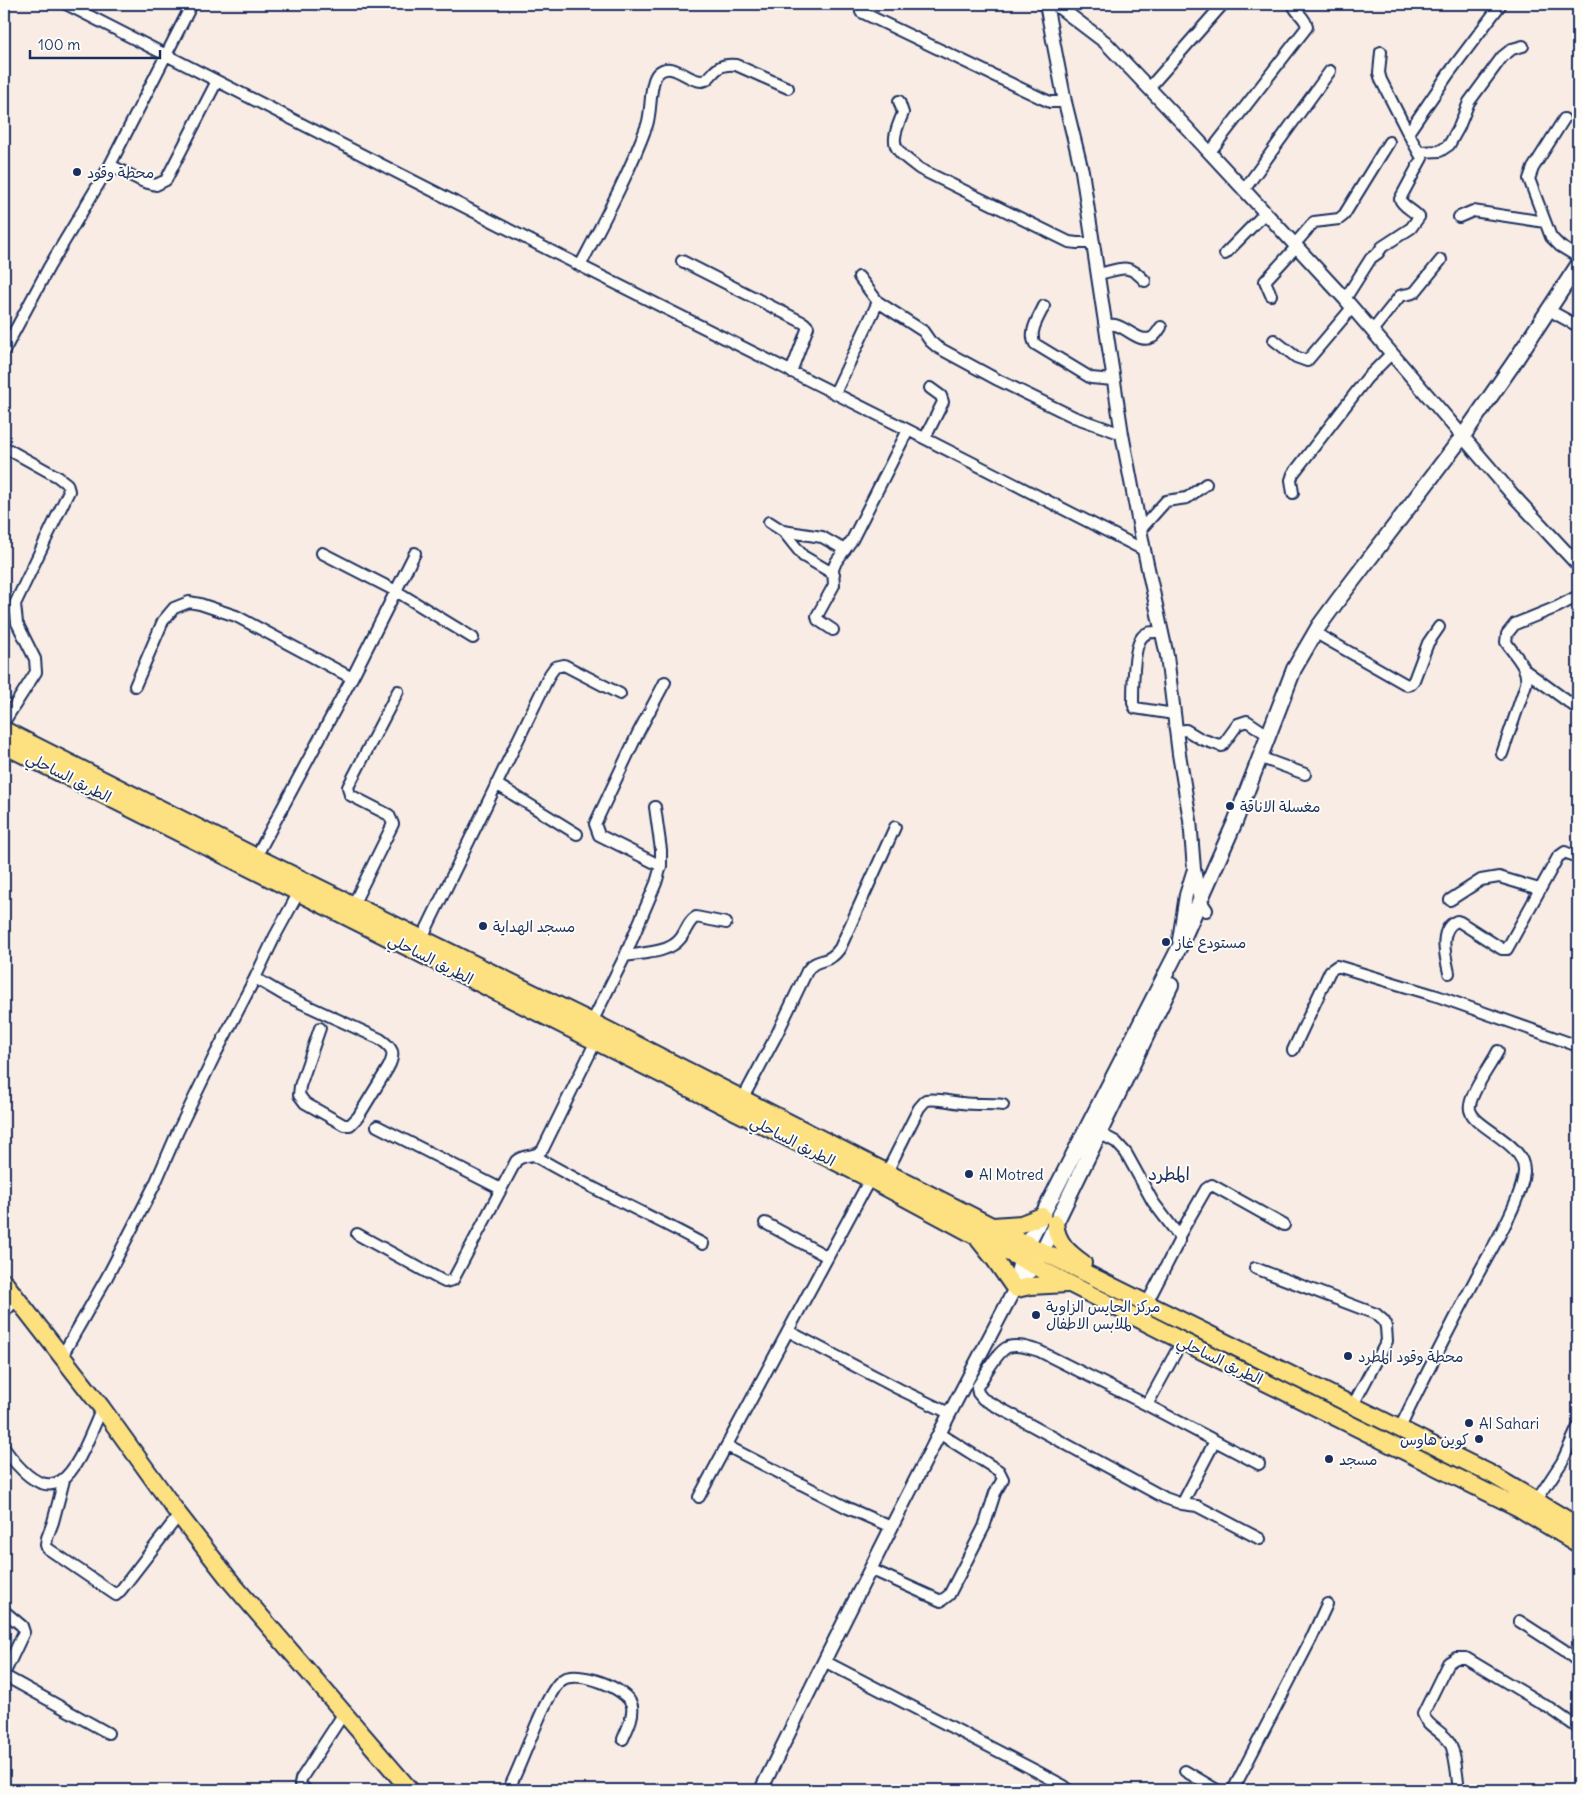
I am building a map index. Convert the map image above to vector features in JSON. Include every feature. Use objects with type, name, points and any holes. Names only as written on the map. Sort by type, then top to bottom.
[{"type":"main road","points":[[1466,440],[1578,265]]},
{"type":"main road","points":[[1031,1254],[1179,948],[1203,906],[1294,669],[1319,626],[1340,602],[1466,440],[1578,281]]},
{"type":"main road","points":[[1048,1220],[1099,1133],[1240,830],[1301,672],[1340,602]]},
{"type":"main road","name":"الطريق الساحلي","points":[[4,730],[256,857],[592,1022],[993,1226],[1070,1284],[1517,1507],[1578,1544]]},
{"type":"main road","name":"الطريق الساحلي","points":[[4,744],[596,1041],[974,1235],[1096,1278],[1400,1428],[1491,1474],[1578,1526]]},
{"type":"main road","points":[[993,1226],[1048,1220]]},
{"type":"main road","points":[[1048,1220],[1067,1251],[1091,1270],[1096,1278]]},
{"type":"main road","points":[[974,1235],[995,1260],[1014,1289],[1043,1284],[1070,1284]]},
{"type":"main road","points":[[4,1282],[102,1408],[232,1583],[410,1790]]},
{"type":"street","points":[[66,4],[1144,550]]},
{"type":"street","points":[[4,351],[49,267],[110,165],[192,4]]},
{"type":"street","points":[[1046,4],[1064,102],[1082,172],[1122,434],[1166,656],[1190,820],[1194,869],[1203,906]]},
{"type":"street","points":[[1055,4],[1105,42],[1210,152],[1372,331],[1512,494],[1578,565]]},
{"type":"street","points":[[1149,88],[1223,4]]},
{"type":"street","points":[[1210,152],[1307,27],[1306,22],[1294,8],[1293,4]]},
{"type":"street","points":[[1408,133],[1449,73],[1501,4]]},
{"type":"street","points":[[861,12],[1050,102],[1064,102]]},
{"type":"street","points":[[1420,152],[1440,151],[1449,145],[1469,102],[1502,57],[1512,48],[1523,46]]},
{"type":"street","points":[[1274,340],[1296,357],[1307,361],[1348,304],[1371,258],[1382,247],[1411,228],[1419,217],[1414,210],[1401,202],[1400,199],[1422,158],[1381,80],[1379,73],[1381,52]]},
{"type":"street","points":[[580,266],[633,160],[648,122],[653,82],[658,74],[665,69],[673,69],[696,80],[703,81],[709,78],[718,68],[727,64],[736,65],[788,88]]},
{"type":"street","points":[[1244,190],[1330,71]]},
{"type":"street","points":[[110,165],[144,182],[156,185],[166,180],[217,81]]},
{"type":"street","points":[[899,101],[903,113],[894,133],[894,140],[895,145],[906,159],[920,169],[1068,242],[1077,244],[1094,243]]},
{"type":"street","points":[[1564,119],[1532,168],[1530,182],[1554,241],[1578,257]]},
{"type":"street","points":[[1271,296],[1265,281],[1314,222],[1339,220],[1344,215],[1389,142]]},
{"type":"street","points":[[1459,217],[1473,211],[1545,222]]},
{"type":"street","points":[[1225,254],[1265,213]]},
{"type":"street","points":[[1372,331],[1400,296],[1410,295],[1415,292],[1441,260]]},
{"type":"street","points":[[682,261],[808,327],[792,372]]},
{"type":"street","points":[[1099,274],[1128,268],[1134,270],[1145,281]]},
{"type":"street","points":[[859,277],[878,302],[923,331],[937,347],[1074,417],[1122,434]]},
{"type":"street","points":[[835,393],[878,302]]},
{"type":"street","points":[[1044,306],[1033,329],[1032,337],[1035,344],[1091,378],[1113,380]]},
{"type":"street","points":[[1556,314],[1578,326]]},
{"type":"street","points":[[1107,326],[1111,324],[1116,325],[1142,338],[1154,336],[1161,327]]},
{"type":"street","points":[[1293,493],[1291,480],[1293,474],[1367,378],[1392,354]]},
{"type":"street","points":[[925,438],[943,402],[941,396],[930,388]]},
{"type":"street","points":[[833,630],[821,624],[817,616],[834,585],[833,569],[852,540],[908,430]]},
{"type":"street","points":[[4,447],[58,477],[67,484],[69,491],[16,604],[17,623],[35,659],[36,672],[4,722]]},
{"type":"street","points":[[1141,529],[1166,501],[1187,498],[1206,484]]},
{"type":"street","points":[[769,522],[782,530],[803,556],[834,574]]},
{"type":"street","points":[[782,530],[822,537],[845,550]]},
{"type":"street","points":[[322,553],[396,591],[473,638]]},
{"type":"street","points":[[256,857],[352,678],[414,553]]},
{"type":"street","points":[[1578,596],[1557,607],[1519,621],[1506,634],[1506,642],[1526,671],[1578,709]]},
{"type":"street","points":[[134,686],[163,621],[174,608],[189,602],[236,616],[352,678]]},
{"type":"street","points":[[1321,636],[1407,685],[1411,684],[1414,680],[1428,643],[1439,628]]},
{"type":"street","points":[[1160,632],[1150,632],[1142,637],[1136,651],[1133,703],[1135,708],[1174,714]]},
{"type":"street","points":[[422,938],[555,667],[564,666],[620,694]]},
{"type":"street","points":[[1502,754],[1526,684],[1526,671]]},
{"type":"street","points":[[661,866],[599,835],[595,824],[638,733],[666,682]]},
{"type":"street","points":[[353,904],[393,824],[388,815],[350,795],[348,787],[398,691]]},
{"type":"street","points":[[1176,731],[1186,730],[1201,739],[1222,746],[1238,724],[1248,721],[1268,735]]},
{"type":"street","points":[[1267,760],[1305,774]]},
{"type":"street","points":[[496,784],[578,834]]},
{"type":"street","points":[[592,1022],[625,956],[656,883],[661,866],[661,850],[655,807]]},
{"type":"street","points":[[742,1098],[776,1036],[807,971],[811,965],[832,958],[840,948],[896,827]]},
{"type":"street","points":[[1449,973],[1444,947],[1446,934],[1451,925],[1460,922],[1502,949],[1507,949],[1561,853],[1568,852],[1578,858]]},
{"type":"street","points":[[1179,948],[1179,935],[1186,895],[1194,869]]},
{"type":"street","points":[[1450,900],[1481,880],[1500,877],[1540,889]]},
{"type":"street","points":[[62,1356],[107,1277],[155,1184],[214,1057],[299,892]]},
{"type":"street","points":[[625,956],[672,946],[696,917],[726,923]]},
{"type":"street","points":[[1293,1050],[1330,971],[1337,966],[1437,996],[1578,1046]]},
{"type":"street","points":[[255,978],[284,995],[380,1039],[389,1046],[393,1053],[392,1060],[358,1117],[350,1125],[344,1125],[305,1104],[299,1095],[300,1086],[320,1028]]},
{"type":"street","points":[[357,1234],[445,1282],[452,1280],[516,1161],[519,1157],[535,1156],[543,1149],[596,1041]]},
{"type":"street","points":[[1400,1428],[1502,1229],[1519,1193],[1523,1179],[1523,1164],[1508,1144],[1477,1121],[1469,1107],[1472,1098],[1498,1052]]},
{"type":"street","points":[[887,1172],[919,1108],[926,1100],[939,1099],[964,1104],[992,1103],[1003,1105]]},
{"type":"street","points":[[378,1126],[501,1189]]},
{"type":"street","points":[[1099,1133],[1116,1142],[1126,1153],[1153,1202],[1179,1236]]},
{"type":"street","points":[[535,1156],[703,1244]]},
{"type":"street","points":[[699,1497],[870,1180]]},
{"type":"street","points":[[1147,1303],[1179,1241],[1179,1236],[1206,1189],[1212,1185],[1284,1225]]},
{"type":"street","points":[[765,1223],[828,1257]]},
{"type":"street","points":[[761,1790],[824,1660],[1031,1254]]},
{"type":"street","points":[[1255,1268],[1376,1314],[1384,1321],[1388,1335],[1387,1341],[1353,1405]]},
{"type":"street","points":[[4,1313],[16,1299]]},
{"type":"street","points":[[788,1331],[949,1413]]},
{"type":"street","points":[[1147,1406],[1182,1341]]},
{"type":"street","points":[[1260,1464],[1068,1365],[1039,1351],[1022,1346],[1007,1347],[996,1359],[977,1387],[982,1399],[1165,1498],[1182,1504],[1197,1506],[1260,1539]]},
{"type":"street","points":[[102,1408],[81,1455],[64,1480],[47,1538],[47,1548],[116,1595],[180,1515]]},
{"type":"street","points":[[1537,1500],[1555,1474],[1578,1427]]},
{"type":"street","points":[[870,1569],[941,1601],[948,1595],[980,1536],[995,1494],[1003,1479],[1002,1475],[939,1433]]},
{"type":"street","points":[[1182,1504],[1215,1441]]},
{"type":"street","points":[[727,1446],[891,1528]]},
{"type":"street","points":[[4,1448],[18,1467],[36,1482],[52,1486],[64,1480]]},
{"type":"street","points":[[1233,1790],[1311,1639],[1327,1604]]},
{"type":"street","points":[[4,1611],[24,1630],[23,1636],[5,1672],[5,1676],[108,1733]]},
{"type":"street","points":[[1519,1621],[1564,1650],[1578,1662]]},
{"type":"street","points":[[1459,1790],[1451,1745],[1444,1736],[1425,1720],[1424,1714],[1448,1663],[1456,1658],[1466,1658],[1551,1709],[1578,1728]]},
{"type":"street","points":[[824,1660],[1069,1790]]},
{"type":"street","points":[[508,1790],[547,1702],[562,1680],[573,1676],[588,1678],[600,1682],[624,1695],[629,1701],[632,1711],[623,1739]]},
{"type":"street","points":[[306,1790],[300,1784],[301,1779],[344,1714]]},
{"type":"street","points":[[1185,1772],[1217,1790]]},
{"type":"place","name":"محطة وقود","points":[[77,172]]},
{"type":"place","name":"مغسلة الاناقة","points":[[1230,806]]},
{"type":"place","name":"مسجد الهداية","points":[[483,926]]},
{"type":"place","name":"مستودع غاز","points":[[1166,942]]},
{"type":"place","name":"Al Motred","points":[[969,1174]]},
{"type":"place","name":"مركز الحايس الزاوية لملابس الاطفال","points":[[1036,1315]]},
{"type":"place","name":"محطة وقود المطرد","points":[[1348,1356]]},
{"type":"place","name":"Al Sahari","points":[[1469,1423]]},
{"type":"place","name":"كوين هاوس","points":[[1479,1439]]},
{"type":"place","name":"مسجد","points":[[1329,1459]]},
{"type":"district","name":"المطرد","points":[[1169,1173]]}]
